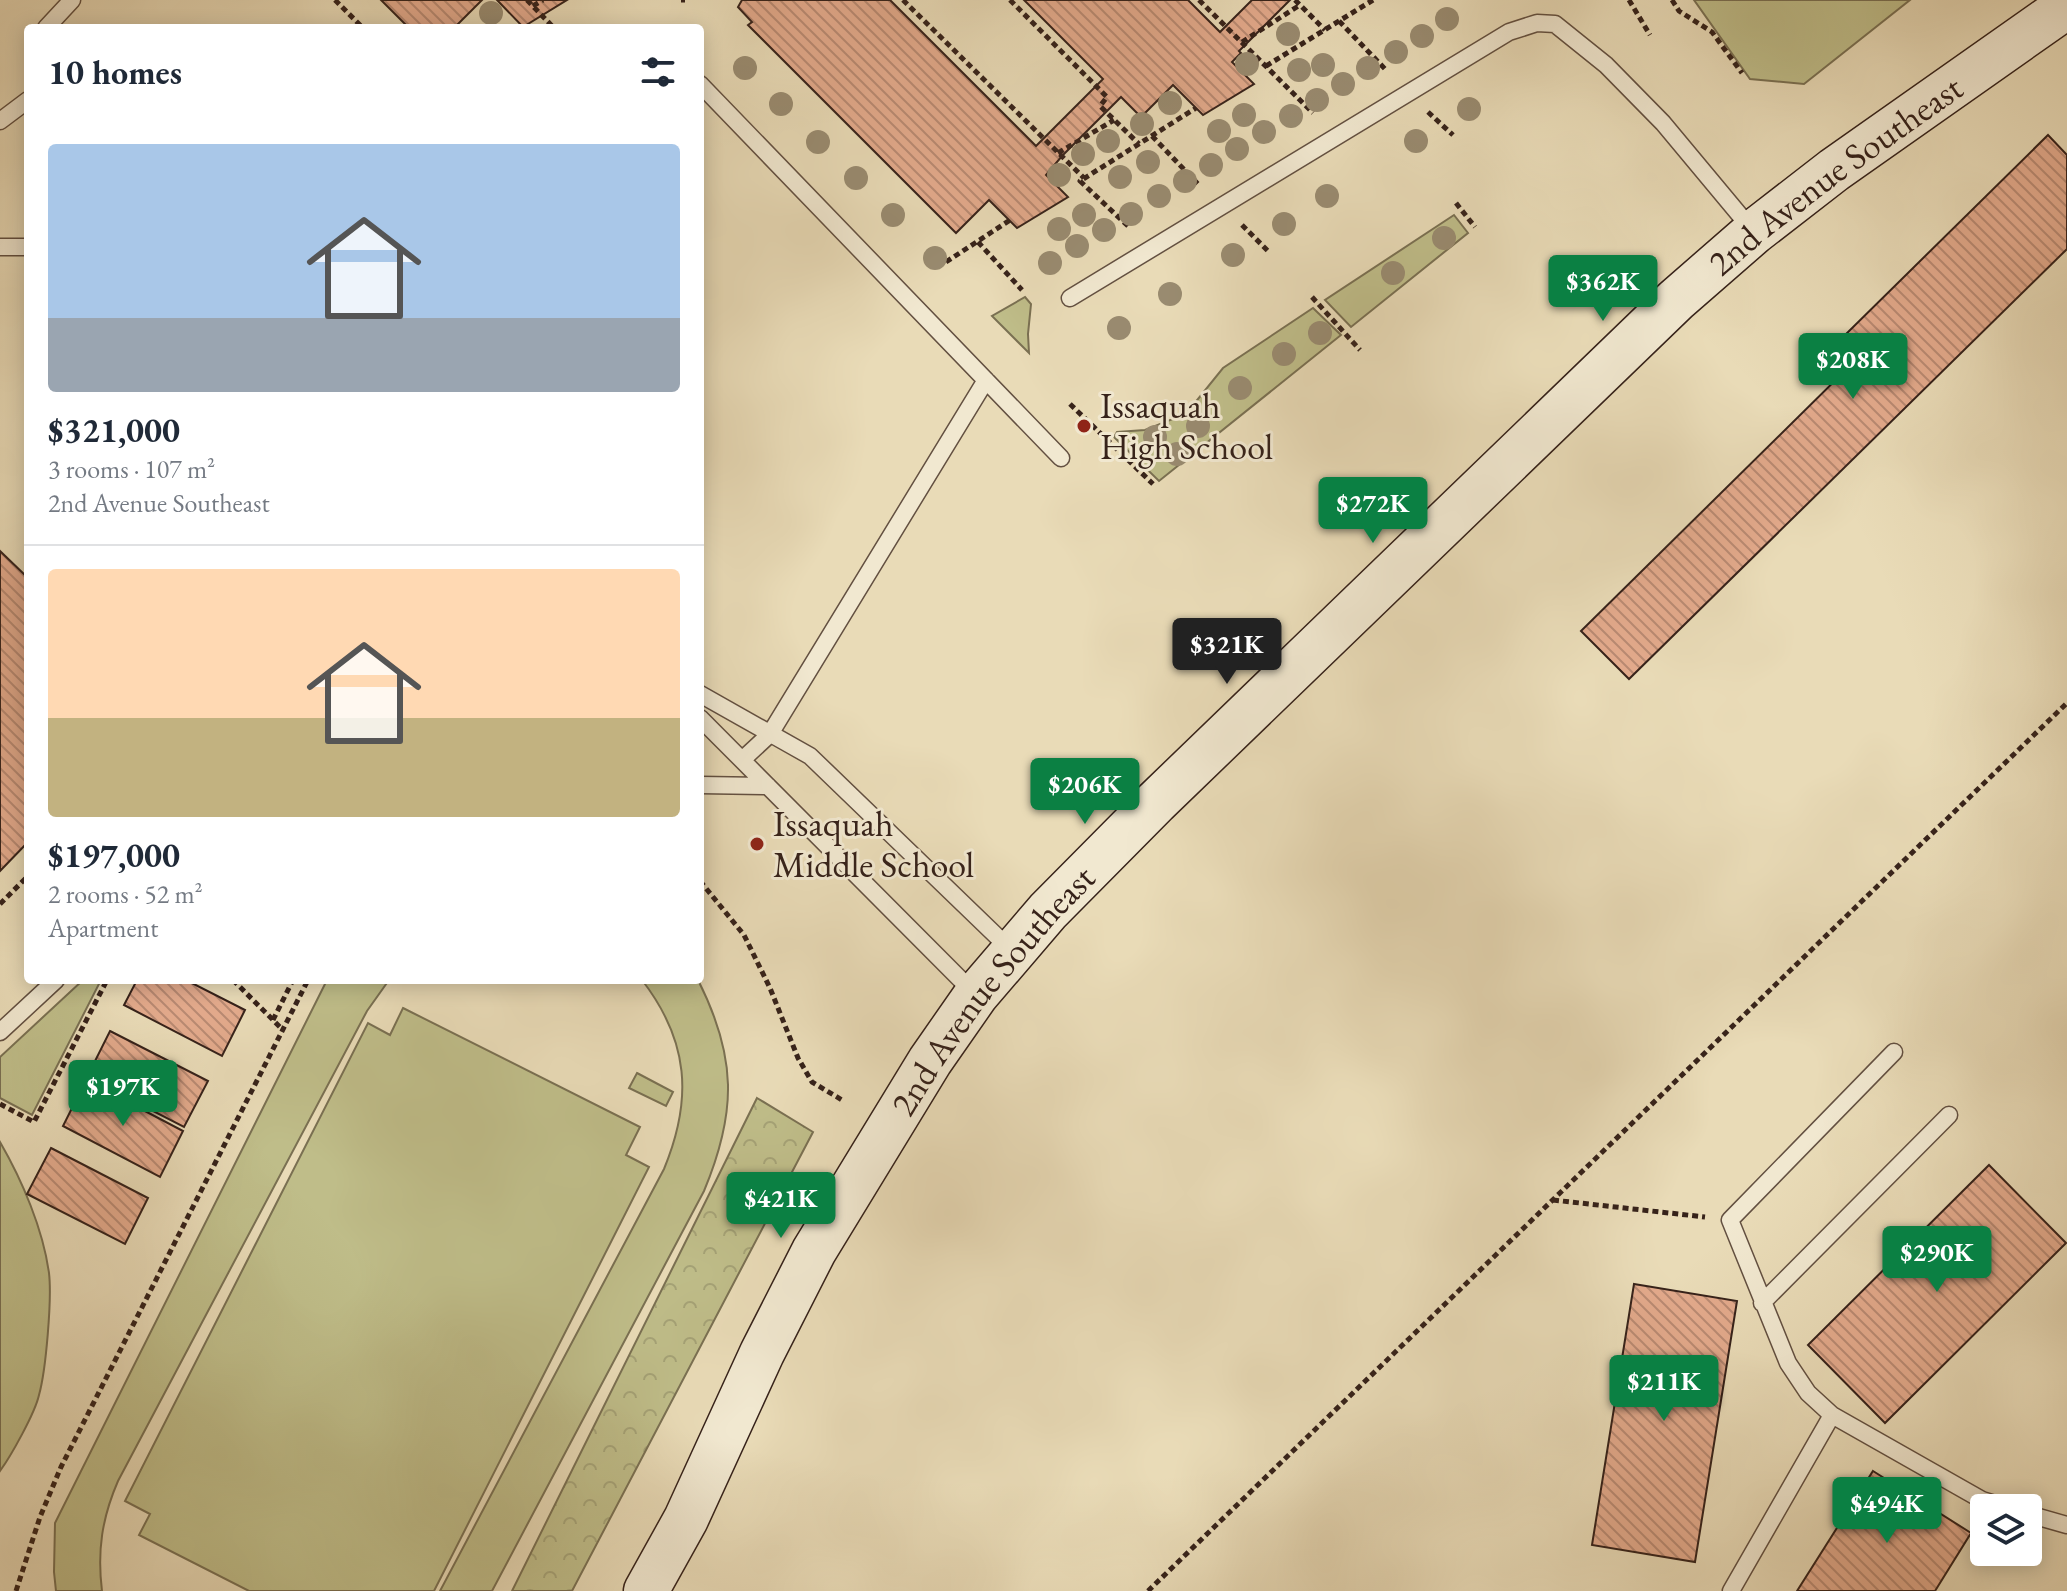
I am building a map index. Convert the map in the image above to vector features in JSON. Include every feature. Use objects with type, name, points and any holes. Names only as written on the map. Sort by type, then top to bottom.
[{"type":"street","name":"2nd Avenue Southeast","points":[[646,1591],[686,1519],[762,1353],[814,1251],[930,1061],[976,995],[1012,951],[1048,911],[1281,680],[1676,300],[1754,232],[1834,170],[2067,6]]},
{"type":"lane","points":[[50,24],[72,0]]},
{"type":"lane","points":[[1070,298],[1408,92],[1523,25],[1537,23],[1555,24],[1606,65],[1663,123],[1754,232]]},
{"type":"lane","points":[[704,88],[1061,458]]},
{"type":"lane","points":[[0,121],[24,103]]},
{"type":"lane","points":[[0,247],[24,247]]},
{"type":"lane","points":[[742,760],[770,734],[986,380]]},
{"type":"lane","points":[[704,696],[810,756],[1012,951]]},
{"type":"lane","points":[[704,722],[976,995]]},
{"type":"lane","points":[[704,785],[768,786]]},
{"type":"lane","points":[[0,1032],[52,984]]},
{"type":"lane","points":[[1894,1052],[1730,1220],[1788,1363],[1808,1393],[1832,1415],[1971,1494]]},
{"type":"lane","points":[[1762,1303],[1949,1115]]},
{"type":"lane","points":[[1731,1591],[1832,1415]]},
{"type":"lane","points":[[2042,1518],[2067,1525]]},
{"type":"path","points":[[335,0],[359,24]]},
{"type":"path","points":[[527,0],[550,24]]},
{"type":"path","points":[[533,6],[543,0]]},
{"type":"path","points":[[903,0],[1084,178]]},
{"type":"path","points":[[1010,0],[1107,97],[1100,106],[1139,144]]},
{"type":"path","points":[[1199,0],[1313,113]]},
{"type":"path","points":[[1266,66],[1373,0]]},
{"type":"path","points":[[1629,0],[1650,35]]},
{"type":"path","points":[[1672,0],[1679,11],[1712,32],[1742,73]]},
{"type":"path","points":[[1242,42],[1298,2],[1325,30]]},
{"type":"path","points":[[1339,21],[1386,70]]},
{"type":"path","points":[[1128,226],[1080,181],[1196,108]]},
{"type":"path","points":[[1428,112],[1453,135]]},
{"type":"path","points":[[1058,153],[1114,120]]},
{"type":"path","points":[[1152,136],[1198,184]]},
{"type":"path","points":[[1456,203],[1475,227]]},
{"type":"path","points":[[946,262],[1010,220]]},
{"type":"path","points":[[1242,225],[1270,253]]},
{"type":"path","points":[[978,242],[1022,290]]},
{"type":"path","points":[[1312,297],[1360,350]]},
{"type":"path","points":[[1070,404],[1153,484]]},
{"type":"path","points":[[1148,1591],[2067,703]]},
{"type":"path","points":[[0,904],[24,880]]},
{"type":"path","points":[[704,886],[744,935],[770,988],[798,1058],[812,1082],[842,1100]]},
{"type":"path","points":[[0,1104],[34,1122],[105,984]]},
{"type":"path","points":[[237,984],[283,1030]]},
{"type":"path","points":[[273,1020],[291,984]]},
{"type":"path","points":[[16,1591],[40,1517],[61,1467],[306,984]]},
{"type":"path","points":[[1553,1200],[1730,1220]]},
{"type":"green space","points":[[1694,0],[1910,0],[1804,84],[1750,79]]},
{"type":"green space","points":[[1454,215],[1468,233],[1351,327],[1325,300]]},
{"type":"green space","points":[[1025,297],[1031,304],[1029,353],[992,316]]},
{"type":"green space","points":[[1313,308],[1341,335],[1159,481],[1114,437],[1117,432],[1145,430],[1178,417],[1194,404],[1223,368]]},
{"type":"green space","points":[[79,984],[99,984],[32,1115],[0,1098],[0,1057]]},
{"type":"green space","points":[[325,984],[386,984],[367,1011],[118,1481],[102,1535],[102,1591],[56,1591],[55,1523]]},
{"type":"green space","points":[[645,984],[700,984],[711,1008],[726,1060],[728,1085],[727,1110],[715,1162],[704,1191],[492,1591],[440,1591],[664,1169],[679,1119],[682,1071],[669,1025]]},
{"type":"green space","points":[[403,1008],[640,1127],[626,1155],[649,1167],[434,1591],[249,1591],[139,1535],[150,1514],[125,1501],[368,1023],[390,1035]]},
{"type":"green space","points":[[637,1073],[673,1092],[666,1106],[629,1088]]},
{"type":"green space","points":[[757,1098],[813,1132],[572,1591],[512,1591]]},
{"type":"green space","points":[[0,1142],[37,1222],[50,1285],[42,1384],[33,1412],[0,1471]]},
{"type":"building","points":[[381,0],[482,0],[458,24],[405,24]]},
{"type":"building","points":[[497,0],[567,0],[528,24],[520,24]]},
{"type":"building","points":[[742,0],[890,0],[1036,146],[1103,79],[1024,0],[1188,0],[1220,32],[1252,0],[1290,0],[1239,51],[1241,53],[1232,62],[1254,84],[1203,115],[1173,85],[1141,117],[1121,97],[1046,175],[1068,197],[1017,228],[989,200],[956,233],[748,25],[752,22],[738,7]]},
{"type":"building","points":[[2048,135],[2067,155],[2067,249],[1629,679],[1581,631],[1861,355],[1843,337]]},
{"type":"building","points":[[0,551],[24,574],[24,846],[0,871]]},
{"type":"building","points":[[135,984],[194,984],[245,1010],[222,1056],[124,1005]]},
{"type":"building","points":[[110,1031],[208,1081],[184,1127],[87,1077]]},
{"type":"building","points":[[86,1080],[183,1131],[160,1177],[63,1126]]},
{"type":"building","points":[[51,1148],[148,1198],[125,1244],[27,1194]]},
{"type":"building","points":[[1989,1165],[2066,1243],[1885,1423],[1808,1345]]},
{"type":"building","points":[[1634,1284],[1737,1301],[1695,1562],[1592,1545]]},
{"type":"building","points":[[1873,1471],[1970,1532],[1935,1591],[1797,1591]]},
{"type":"place","name":"Issaquah High School","points":[[1084,426]]},
{"type":"place","name":"Issaquah Middle School","points":[[757,844]]}]
